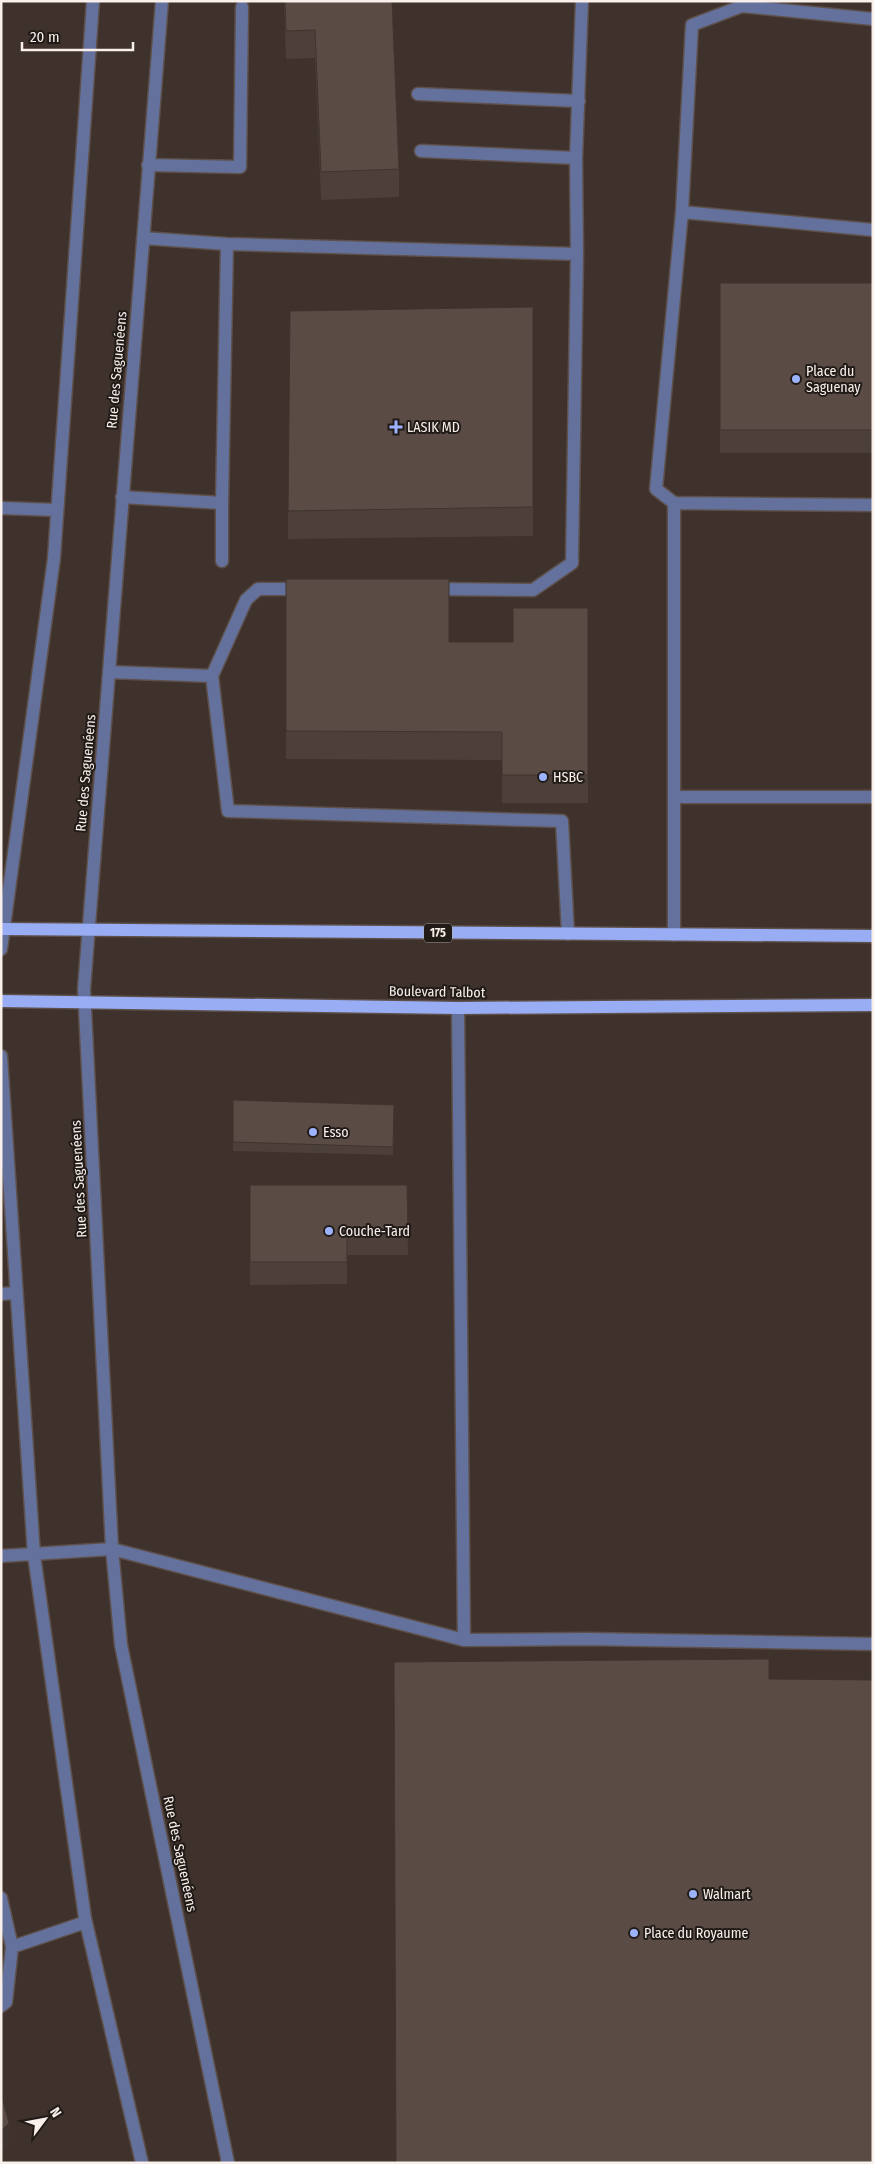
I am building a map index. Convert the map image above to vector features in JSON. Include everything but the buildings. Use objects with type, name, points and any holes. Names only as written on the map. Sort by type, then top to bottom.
[{"type":"main road","name":"175","points":[[2,929],[873,936]]},
{"type":"main road","name":"Boulevard Talbot","points":[[1,1001],[458,1008],[873,1005]]},
{"type":"street","points":[[1,949],[2,929],[54,558],[93,1]]},
{"type":"street","name":"Rue des Saguenéens","points":[[162,1],[88,930],[85,1001],[112,1549],[121,1645],[228,2163]]},
{"type":"street","points":[[425,590],[533,590],[572,563],[577,254],[576,158],[582,1]]},
{"type":"street","points":[[873,19],[742,6],[692,25],[682,212],[656,489],[674,503],[873,505]]},
{"type":"street","points":[[148,165],[240,167],[242,7]]},
{"type":"street","points":[[418,94],[578,101]]},
{"type":"street","points":[[421,151],[576,158]]},
{"type":"street","points":[[682,212],[873,230]]},
{"type":"street","points":[[143,238],[227,244],[577,254]]},
{"type":"street","points":[[222,562],[227,244]]},
{"type":"street","points":[[122,497],[222,503]]},
{"type":"street","points":[[674,503],[674,935]]},
{"type":"street","points":[[1,508],[57,510]]},
{"type":"street","points":[[317,589],[258,589],[246,600],[212,676],[228,811],[562,821],[568,934]]},
{"type":"street","points":[[109,672],[212,676]]},
{"type":"street","points":[[674,797],[873,797]]},
{"type":"street","points":[[458,1008],[464,1640]]},
{"type":"street","points":[[1,1056],[15,1293],[34,1555],[86,1922],[142,2163]]},
{"type":"street","points":[[1,1294],[15,1293]]},
{"type":"street","points":[[1,1556],[112,1549],[464,1640],[587,1639],[873,1644]]},
{"type":"street","points":[[1,1898],[12,1946],[6,2002],[1,2006]]},
{"type":"street","points":[[12,1946],[86,1922]]},
{"type":"place","name":"Place du Saguenay","points":[[796,379]]},
{"type":"place","name":"LASIK MD","points":[[396,427]]},
{"type":"place","name":"HSBC","points":[[543,777]]},
{"type":"place","name":"Esso","points":[[313,1132]]},
{"type":"place","name":"Couche-Tard","points":[[329,1231]]},
{"type":"place","name":"Walmart","points":[[693,1894]]},
{"type":"place","name":"Place du Royaume","points":[[634,1933]]}]
